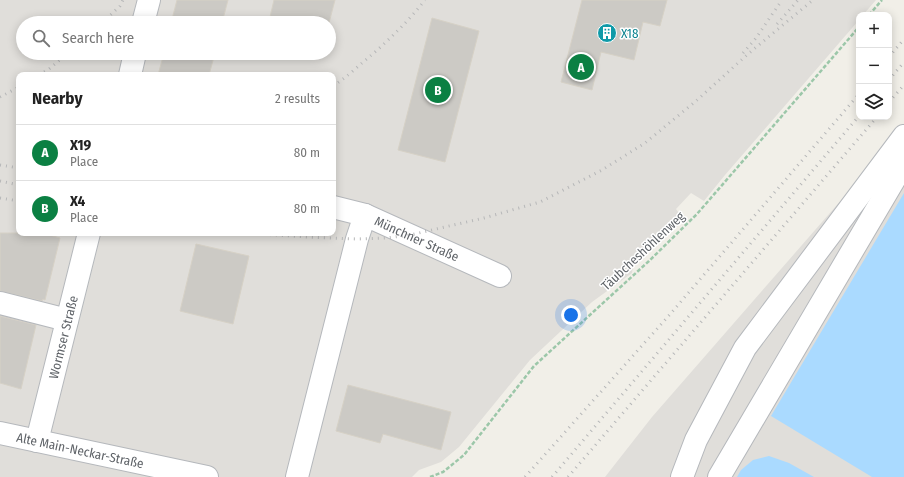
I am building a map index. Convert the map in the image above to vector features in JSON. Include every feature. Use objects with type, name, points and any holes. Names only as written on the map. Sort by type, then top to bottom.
[{"type":"lane","points":[[145,16],[149,0]]},
{"type":"lane","points":[[131,72],[133,60]]},
{"type":"lane","points":[[682,477],[696,440],[746,348],[904,136]]},
{"type":"lane","points":[[719,477],[904,163]]},
{"type":"lane","name":"Münchner Straße","points":[[336,208],[365,215],[500,276]]},
{"type":"lane","points":[[297,477],[355,246],[365,215]]},
{"type":"lane","name":"Wormser Straße","points":[[36,441],[88,236]]},
{"type":"lane","points":[[0,303],[67,320]]},
{"type":"lane","name":"Alte Main-Neckar-Straße","points":[[0,433],[207,477]]},
{"type":"path","points":[[872,12],[882,0]]},
{"type":"path","name":"Täubcheshöhlenweg","points":[[430,477],[443,472],[464,455],[534,366],[697,214],[856,30]]},
{"type":"shaded area","points":[[0,0],[876,0],[866,12],[856,12],[856,23],[704,201],[691,193],[676,209],[684,220],[654,248],[648,247],[634,259],[632,273],[592,302],[530,360],[459,447],[441,462],[419,470],[412,477],[0,477]]},
{"type":"shaded area","points":[[904,128],[904,477],[605,477],[652,417]]},
{"type":"water","points":[[904,193],[904,477],[872,477],[771,416]]},
{"type":"water","points":[[769,456],[789,463],[814,477],[737,477],[741,470],[753,460]]},
{"type":"building","points":[[177,0],[228,0],[224,16],[173,16]]},
{"type":"building","points":[[274,0],[335,0],[331,16],[270,16]]},
{"type":"building","points":[[582,0],[667,0],[660,26],[643,22],[634,60],[601,52],[592,90],[561,82]]},
{"type":"building","points":[[432,18],[479,31],[445,162],[398,150]]},
{"type":"building","points":[[162,60],[213,60],[210,72],[159,72]]},
{"type":"building","points":[[0,233],[16,233],[16,236],[53,236],[60,238],[45,300],[43,299],[42,301],[0,291]]},
{"type":"building","points":[[196,244],[249,256],[233,324],[180,311]]},
{"type":"building","points":[[0,316],[36,325],[21,389],[0,383]]},
{"type":"building","points":[[348,385],[451,412],[441,450],[383,434],[380,443],[336,431]]},
{"type":"railway","points":[[109,16],[120,6],[123,0]]},
{"type":"railway","points":[[336,84],[387,41],[411,17],[425,0]]},
{"type":"railway","points":[[743,53],[756,38],[782,0]]},
{"type":"railway","points":[[777,24],[798,0]]},
{"type":"railway","points":[[292,236],[357,239],[410,235],[484,218],[540,202],[602,170],[645,143],[813,0]]},
{"type":"railway","points":[[892,53],[904,39]]},
{"type":"railway","points":[[44,72],[60,60]]},
{"type":"railway","points":[[892,76],[904,62]]},
{"type":"railway","points":[[892,99],[904,85]]},
{"type":"railway","points":[[0,97],[16,89]]},
{"type":"railway","points":[[525,477],[672,312],[856,97]]},
{"type":"railway","points":[[552,477],[856,120]]},
{"type":"railway","points":[[568,477],[874,120]]},
{"type":"railway","points":[[0,165],[16,168]]},
{"type":"railway","points":[[0,181],[16,184]]},
{"type":"railway","points":[[0,198],[16,201]]},
{"type":"place","name":"X18","points":[[607,33]]},
{"type":"place","name":"X19","points":[[581,67]]},
{"type":"place","name":"X4","points":[[438,90]]}]
